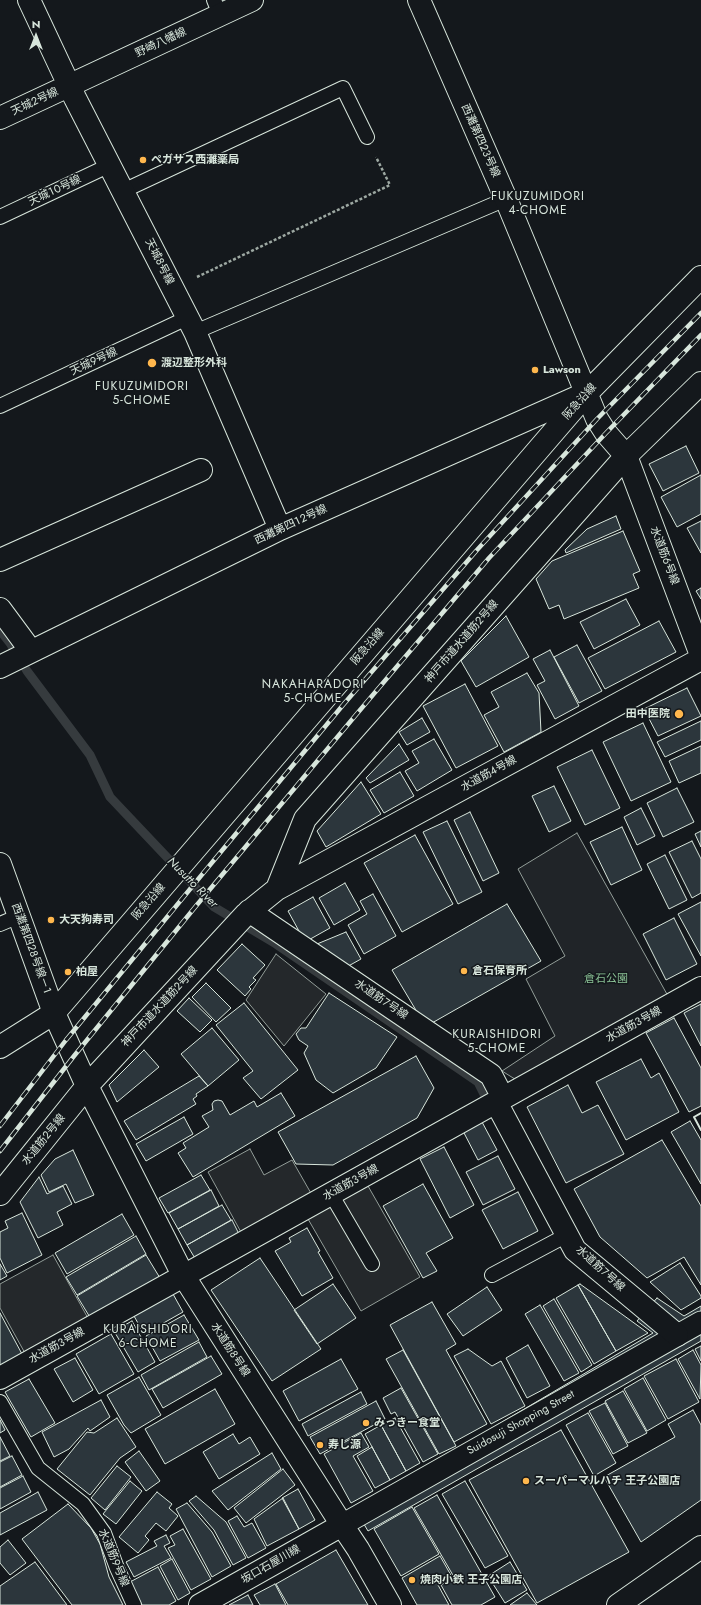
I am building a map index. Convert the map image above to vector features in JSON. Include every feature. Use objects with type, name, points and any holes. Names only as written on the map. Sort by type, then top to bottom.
[{"type":"street","name":"天城８号線","points":[[29,0],[69,86],[191,325],[280,529]]},
{"type":"street","name":"野崎八幡線","points":[[69,86],[217,7],[252,0]]},
{"type":"street","name":"西灘第四２３号線","points":[[419,0],[506,199],[598,419],[606,433],[626,456]]},
{"type":"street","name":"天城２号線","points":[[0,118],[69,86]]},
{"type":"street","name":"阪急沿線","points":[[0,1047],[54,1013],[587,392],[701,277]]},
{"type":"street","name":"神戸市道水道筋2号線","points":[[87,1086],[243,918],[277,889],[305,819],[626,456],[701,383]]},
{"type":"street","name":"西灘第四１２号線","points":[[0,667],[280,529],[587,392]]},
{"type":"street","name":"水道筋６号線","points":[[626,456],[701,655]]},
{"type":"street","points":[[0,560],[201,470]]},
{"type":"street","points":[[0,609],[30,652]]},
{"type":"street","name":"水道筋４号線","points":[[277,889],[701,659]]},
{"type":"street","name":"西灘第四２８号線－１","points":[[0,864],[10,920],[87,1086]]},
{"type":"street","name":"水道筋７号線","points":[[243,918],[491,1075],[500,1100],[575,1250],[677,1335]]},
{"type":"street","name":"水道筋３号線","points":[[0,1378],[701,988]]},
{"type":"street","name":"水道筋２号線","points":[[0,1194],[87,1086]]},
{"type":"street","name":"水道筋８号線","points":[[87,1086],[183,1275],[358,1549],[390,1605]]},
{"type":"street","name":"Suidosuji Shopping Street","points":[[342,1525],[701,1322]]},
{"type":"street","name":"坂口石屋川線","points":[[200,1605],[342,1525]]},
{"type":"street","points":[[618,1605],[701,1547]]},
{"type":"lane","points":[[123,191],[343,88],[367,137]]},
{"type":"lane","name":"天城１０号線","points":[[0,216],[110,165]]},
{"type":"lane","name":"天城９号線","points":[[0,406],[191,325],[506,199]]},
{"type":"lane","points":[[331,1194],[372,1264]]},
{"type":"lane","points":[[492,1275],[567,1235]]},
{"type":"lane","name":"水道筋９号線","points":[[0,1402],[38,1468],[83,1504],[104,1533],[117,1568],[134,1605]]},
{"type":"path","points":[[172,289],[390,185],[367,137]]},
{"type":"green space","name":"倉石公園","points":[[577,833],[668,996],[518,1081],[502,1071],[555,1036],[526,979],[565,956],[518,869]]},
{"type":"shaded area","points":[[276,954],[326,994],[284,1046],[246,1000]]},
{"type":"shaded area","points":[[250,1149],[264,1175],[292,1160],[312,1195],[242,1234],[208,1172]]},
{"type":"shaded area","points":[[368,1186],[420,1277],[361,1311],[308,1219]]},
{"type":"shaded area","points":[[53,1255],[89,1320],[26,1355],[0,1308],[0,1284]]},
{"type":"building","points":[[686,446],[699,473],[663,491],[649,464]]},
{"type":"building","points":[[701,475],[701,514],[677,527],[661,497]]},
{"type":"building","points":[[616,516],[621,529],[566,553],[565,550],[587,529]]},
{"type":"building","points":[[701,521],[701,553],[687,528]]},
{"type":"building","points":[[623,531],[640,571],[633,574],[639,588],[564,619],[559,605],[549,609],[536,579],[552,561]]},
{"type":"building","points":[[701,588],[701,599],[696,591]]},
{"type":"building","points":[[626,599],[640,625],[594,649],[580,622]]},
{"type":"building","points":[[506,616],[529,657],[476,687],[461,661]]},
{"type":"building","points":[[659,621],[676,652],[605,689],[588,658]]},
{"type":"building","points":[[577,645],[602,691],[579,703],[554,657]]},
{"type":"building","points":[[550,650],[579,706],[555,719],[537,685],[545,681],[533,659]]},
{"type":"building","points":[[527,673],[539,693],[541,732],[504,752],[484,715],[499,707],[491,692]]},
{"type":"building","points":[[465,684],[498,746],[456,768],[423,706]]},
{"type":"building","points":[[687,688],[701,716],[658,736],[644,709]]},
{"type":"building","points":[[422,718],[430,732],[407,745],[399,732]]},
{"type":"building","points":[[701,721],[701,740],[665,757],[657,742]]},
{"type":"building","points":[[643,723],[671,782],[631,801],[603,742]]},
{"type":"building","points":[[434,739],[452,770],[417,791],[405,771],[419,763],[412,751]]},
{"type":"building","points":[[399,744],[409,760],[370,783],[366,778]]},
{"type":"building","points":[[701,746],[701,773],[679,783],[669,761]]},
{"type":"building","points":[[592,750],[620,808],[585,825],[557,767]]},
{"type":"building","points":[[400,772],[414,796],[384,813],[370,790]]},
{"type":"building","points":[[361,782],[381,814],[326,847],[317,831]]},
{"type":"building","points":[[554,786],[571,821],[549,832],[532,796]]},
{"type":"building","points":[[677,788],[694,822],[663,837],[647,803]]},
{"type":"building","points":[[641,808],[655,836],[637,845],[624,817]]},
{"type":"building","points":[[470,812],[499,873],[483,881],[454,820]]},
{"type":"building","points":[[447,821],[482,892],[458,904],[423,832]]},
{"type":"building","points":[[622,827],[642,870],[611,885],[590,842]]},
{"type":"building","points":[[701,831],[701,847],[695,834]]},
{"type":"building","points":[[415,835],[453,904],[402,932],[364,863]]},
{"type":"building","points":[[692,841],[701,859],[701,893],[692,898],[669,852]]},
{"type":"building","points":[[665,855],[687,900],[669,909],[647,864]]},
{"type":"building","points":[[345,883],[360,910],[334,925],[319,898]]},
{"type":"building","points":[[373,894],[396,936],[364,954],[348,925],[367,914],[360,901]]},
{"type":"building","points":[[313,897],[330,928],[305,942],[288,911]]},
{"type":"building","points":[[701,902],[701,956],[678,914]]},
{"type":"building","points":[[507,904],[541,961],[432,1023],[420,1017],[392,970]]},
{"type":"building","points":[[674,918],[697,964],[666,980],[643,934]]},
{"type":"building","points":[[346,932],[361,959],[343,969],[317,944]]},
{"type":"building","points":[[242,944],[265,965],[253,978],[256,980],[249,987],[251,989],[245,996],[217,970]]},
{"type":"building","points":[[206,983],[231,1008],[216,1022],[192,997]]},
{"type":"building","points":[[329,993],[397,1037],[376,1068],[333,1093],[316,1080],[304,1053],[308,1046],[299,1040],[296,1034],[301,1028],[306,1028]]},
{"type":"building","points":[[189,998],[212,1020],[200,1032],[177,1011]]},
{"type":"building","points":[[244,1003],[298,1070],[261,1099],[243,1078],[253,1071],[216,1025]]},
{"type":"building","points":[[701,1004],[701,1046],[684,1013]]},
{"type":"building","points":[[674,1018],[701,1068],[701,1106],[689,1112],[646,1033]]},
{"type":"building","points":[[212,1028],[239,1060],[208,1086],[181,1054]]},
{"type":"building","points":[[144,1050],[159,1067],[117,1102],[109,1085]]},
{"type":"building","points":[[416,1056],[434,1088],[417,1118],[333,1165],[296,1164],[278,1132]]},
{"type":"building","points":[[641,1059],[651,1078],[659,1073],[679,1112],[626,1140],[596,1082]]},
{"type":"building","points":[[199,1076],[208,1086],[196,1094],[197,1096],[193,1099],[196,1104],[136,1140],[124,1121]]},
{"type":"building","points":[[568,1085],[582,1113],[598,1105],[624,1154],[566,1183],[527,1107]]},
{"type":"building","points":[[281,1093],[295,1116],[193,1177],[178,1153],[186,1148],[183,1143],[209,1127],[202,1116],[213,1110],[212,1104],[214,1101],[222,1101],[230,1115],[254,1101],[257,1107]]},
{"type":"building","points":[[184,1117],[193,1134],[146,1161],[136,1144]]},
{"type":"building","points":[[690,1121],[701,1140],[701,1184],[671,1132]]},
{"type":"building","points":[[482,1122],[497,1150],[478,1160],[463,1131]]},
{"type":"building","points":[[662,1140],[701,1206],[701,1285],[684,1257],[647,1278],[600,1237],[574,1189]]},
{"type":"building","points":[[444,1147],[474,1205],[450,1218],[420,1159]]},
{"type":"building","points":[[73,1150],[94,1195],[75,1203],[66,1184],[49,1192],[41,1175],[55,1159]]},
{"type":"building","points":[[498,1156],[515,1189],[483,1205],[466,1172]]},
{"type":"building","points":[[201,1175],[210,1190],[168,1213],[159,1198]]},
{"type":"building","points":[[39,1177],[47,1194],[63,1186],[72,1204],[57,1212],[63,1225],[38,1238],[20,1202]]},
{"type":"building","points":[[423,1184],[453,1238],[426,1253],[437,1271],[423,1278],[383,1206]]},
{"type":"building","points":[[211,1190],[219,1206],[178,1229],[169,1213]]},
{"type":"building","points":[[518,1192],[538,1231],[503,1249],[482,1210]]},
{"type":"building","points":[[222,1205],[231,1220],[187,1245],[178,1229]]},
{"type":"building","points":[[22,1213],[42,1255],[7,1273],[0,1258],[0,1232],[8,1228],[5,1221]]},
{"type":"building","points":[[122,1214],[134,1235],[67,1274],[55,1253]]},
{"type":"building","points":[[232,1220],[240,1236],[196,1260],[187,1245]]},
{"type":"building","points":[[307,1228],[320,1251],[318,1252],[333,1278],[302,1296],[275,1251],[291,1242],[289,1238]]},
{"type":"building","points":[[136,1236],[146,1254],[77,1295],[66,1277]]},
{"type":"building","points":[[146,1255],[160,1278],[91,1319],[77,1296]]},
{"type":"building","points":[[260,1258],[321,1349],[272,1381],[211,1290]]},
{"type":"building","points":[[680,1263],[701,1296],[701,1298],[681,1310],[650,1282]]},
{"type":"building","points":[[0,1264],[7,1276],[0,1280]]},
{"type":"building","points":[[333,1284],[356,1318],[317,1344],[294,1310]]},
{"type":"building","points":[[580,1284],[648,1333],[616,1351],[578,1285]]},
{"type":"building","points":[[578,1285],[616,1351],[594,1364],[556,1298]]},
{"type":"building","points":[[487,1287],[502,1310],[463,1336],[447,1314]]},
{"type":"building","points":[[173,1294],[183,1312],[144,1334],[134,1316]]},
{"type":"building","points":[[657,1298],[684,1316],[701,1306],[701,1341],[368,1531],[355,1509],[653,1333],[637,1321]]},
{"type":"building","points":[[554,1299],[592,1365],[581,1372],[543,1306]]},
{"type":"building","points":[[432,1302],[456,1344],[446,1350],[487,1424],[454,1442],[390,1325]]},
{"type":"building","points":[[540,1305],[579,1373],[564,1381],[525,1314]]},
{"type":"building","points":[[0,1313],[22,1354],[0,1366]]},
{"type":"building","points":[[184,1315],[199,1340],[160,1361],[146,1336]]},
{"type":"building","points":[[132,1321],[155,1362],[138,1372],[114,1331]]},
{"type":"building","points":[[111,1334],[134,1374],[99,1394],[76,1354]]},
{"type":"building","points":[[199,1342],[207,1357],[149,1390],[141,1375]]},
{"type":"building","points":[[528,1345],[550,1386],[527,1398],[506,1358]]},
{"type":"building","points":[[701,1346],[701,1361],[695,1349]]},
{"type":"building","points":[[468,1349],[492,1366],[501,1361],[525,1406],[491,1424],[454,1356]]},
{"type":"building","points":[[403,1350],[456,1446],[439,1454],[386,1359]]},
{"type":"building","points":[[693,1350],[701,1365],[700,1399],[678,1359]]},
{"type":"building","points":[[211,1356],[222,1374],[163,1408],[152,1389]]},
{"type":"building","points":[[75,1358],[93,1390],[73,1402],[54,1369]]},
{"type":"building","points":[[341,1359],[358,1389],[299,1421],[283,1391]]},
{"type":"building","points":[[676,1359],[699,1402],[668,1419],[644,1376]]},
{"type":"building","points":[[139,1377],[161,1415],[131,1433],[124,1425],[107,1395]]},
{"type":"building","points":[[643,1378],[666,1420],[647,1431],[624,1389]]},
{"type":"building","points":[[29,1379],[55,1423],[31,1437],[5,1392]]},
{"type":"building","points":[[401,1388],[438,1454],[423,1462],[395,1412],[391,1414],[383,1398]]},
{"type":"building","points":[[215,1389],[235,1424],[165,1464],[145,1429]]},
{"type":"building","points":[[623,1391],[647,1433],[628,1443],[605,1401]]},
{"type":"building","points":[[361,1392],[367,1404],[308,1436],[302,1424]]},
{"type":"building","points":[[101,1400],[110,1417],[90,1431],[88,1428],[69,1449],[54,1457],[42,1432]]},
{"type":"building","points":[[376,1401],[385,1419],[320,1454],[310,1437]]},
{"type":"building","points":[[605,1403],[628,1446],[613,1454],[589,1411]]},
{"type":"building","points":[[693,1410],[701,1425],[701,1500],[641,1542],[604,1477],[675,1437],[668,1424]]},
{"type":"building","points":[[588,1413],[616,1463],[594,1476],[566,1425]]},
{"type":"building","points":[[117,1418],[136,1447],[120,1458],[90,1495],[57,1469],[87,1432],[94,1433]]},
{"type":"building","points":[[395,1418],[420,1463],[406,1471],[381,1425]]},
{"type":"building","points":[[0,1420],[5,1430],[0,1433]]},
{"type":"building","points":[[381,1425],[406,1471],[390,1480],[365,1434]]},
{"type":"building","points":[[561,1430],[629,1552],[537,1603],[469,1480]]},
{"type":"building","points":[[361,1433],[369,1447],[353,1456],[373,1491],[351,1503],[324,1454]]},
{"type":"building","points":[[233,1434],[239,1444],[250,1437],[260,1454],[219,1479],[203,1452]]},
{"type":"building","points":[[0,1437],[10,1456],[0,1461]]},
{"type":"building","points":[[372,1447],[390,1480],[375,1488],[357,1456]]},
{"type":"building","points":[[139,1451],[160,1481],[146,1491],[125,1462]]},
{"type":"building","points":[[272,1453],[281,1469],[228,1510],[212,1491]]},
{"type":"building","points":[[12,1456],[22,1475],[0,1487],[0,1462]]},
{"type":"building","points":[[117,1466],[131,1477],[105,1510],[91,1498]]},
{"type":"building","points":[[283,1469],[295,1485],[246,1523],[234,1508]]},
{"type":"building","points":[[23,1476],[31,1492],[0,1509],[0,1488]]},
{"type":"building","points":[[130,1481],[142,1491],[116,1524],[103,1514]]},
{"type":"building","points":[[465,1481],[508,1556],[485,1568],[442,1494]]},
{"type":"building","points":[[298,1489],[315,1520],[299,1529],[282,1498]]},
{"type":"building","points":[[38,1492],[47,1510],[0,1535],[0,1513]]},
{"type":"building","points":[[157,1492],[172,1504],[169,1508],[178,1516],[166,1531],[156,1523],[145,1536],[149,1540],[138,1553],[119,1537]]},
{"type":"building","points":[[437,1495],[495,1597],[481,1605],[452,1605],[441,1585],[454,1577],[414,1508]]},
{"type":"building","points":[[196,1496],[226,1522],[246,1558],[233,1565],[214,1530],[189,1501]]},
{"type":"building","points":[[283,1498],[299,1529],[267,1546],[254,1519]]},
{"type":"building","points":[[187,1503],[212,1532],[231,1566],[212,1577],[176,1509]]},
{"type":"building","points":[[68,1504],[91,1528],[100,1544],[109,1577],[123,1605],[72,1605],[22,1539]]},
{"type":"building","points":[[412,1507],[439,1554],[401,1576],[374,1529]]},
{"type":"building","points":[[237,1516],[244,1527],[252,1523],[266,1548],[248,1558],[228,1521]]},
{"type":"building","points":[[183,1529],[211,1579],[191,1590],[168,1548],[175,1545],[170,1536]]},
{"type":"building","points":[[166,1535],[170,1543],[164,1546],[171,1558],[134,1577],[126,1562],[157,1546],[154,1541]]},
{"type":"building","points":[[8,1540],[26,1563],[10,1575],[0,1563],[0,1547]]},
{"type":"building","points":[[336,1550],[368,1605],[288,1605],[276,1584]]},
{"type":"building","points":[[440,1556],[452,1577],[438,1585],[449,1605],[417,1605],[402,1578]]},
{"type":"building","points":[[172,1559],[190,1593],[178,1600],[160,1566]]},
{"type":"building","points":[[35,1562],[67,1605],[0,1605],[0,1586]]},
{"type":"building","points":[[510,1562],[527,1590],[505,1603],[488,1576]]},
{"type":"building","points":[[158,1567],[176,1601],[169,1605],[142,1605],[130,1582]]},
{"type":"building","points":[[275,1584],[286,1605],[260,1605],[254,1595]]},
{"type":"building","points":[[527,1593],[537,1605],[510,1605]]},
{"type":"building","points":[[248,1595],[253,1605],[229,1605]]},
{"type":"waterway","name":"Nusutto River","points":[[0,630],[10,643],[27,671],[90,755],[110,797],[214,907],[276,944],[478,1082],[486,1098]]},
{"type":"railway","points":[[0,1126],[66,1040],[343,705],[477,550],[597,419],[701,313]]},
{"type":"railway","points":[[0,1151],[74,1056],[196,906],[489,558],[606,433],[701,335]]},
{"type":"wall","points":[[701,1113],[694,1117],[701,1130]]},
{"type":"place","name":"ペガサス西灘薬局","points":[[143,160]]},
{"type":"place","name":"渡辺整形外科","points":[[152,363]]},
{"type":"place","name":"Lawson","points":[[535,370]]},
{"type":"place","name":"田中医院","points":[[679,714]]},
{"type":"place","name":"大天狗寿司","points":[[51,920]]},
{"type":"place","name":"倉石保育所","points":[[464,971]]},
{"type":"place","name":"柏屋","points":[[68,972]]},
{"type":"place","name":"みっきー食堂","points":[[366,1423]]},
{"type":"place","name":"寿し源","points":[[320,1445]]},
{"type":"place","name":"スーパーマルハチ 王子公園店","points":[[526,1481]]},
{"type":"place","name":"焼肉小鉄 王子公園店","points":[[412,1580]]},
{"type":"district","name":"FUKUZUMIDORI 4-CHOME","points":[[538,204]]},
{"type":"district","name":"FUKUZUMIDORI 5-CHOME","points":[[142,394]]},
{"type":"district","name":"NAKAHARADORI 5-CHOME","points":[[313,692]]},
{"type":"district","name":"KURAISHIDORI 5-CHOME","points":[[497,1042]]},
{"type":"district","name":"KURAISHIDORI 6-CHOME","points":[[148,1337]]}]
